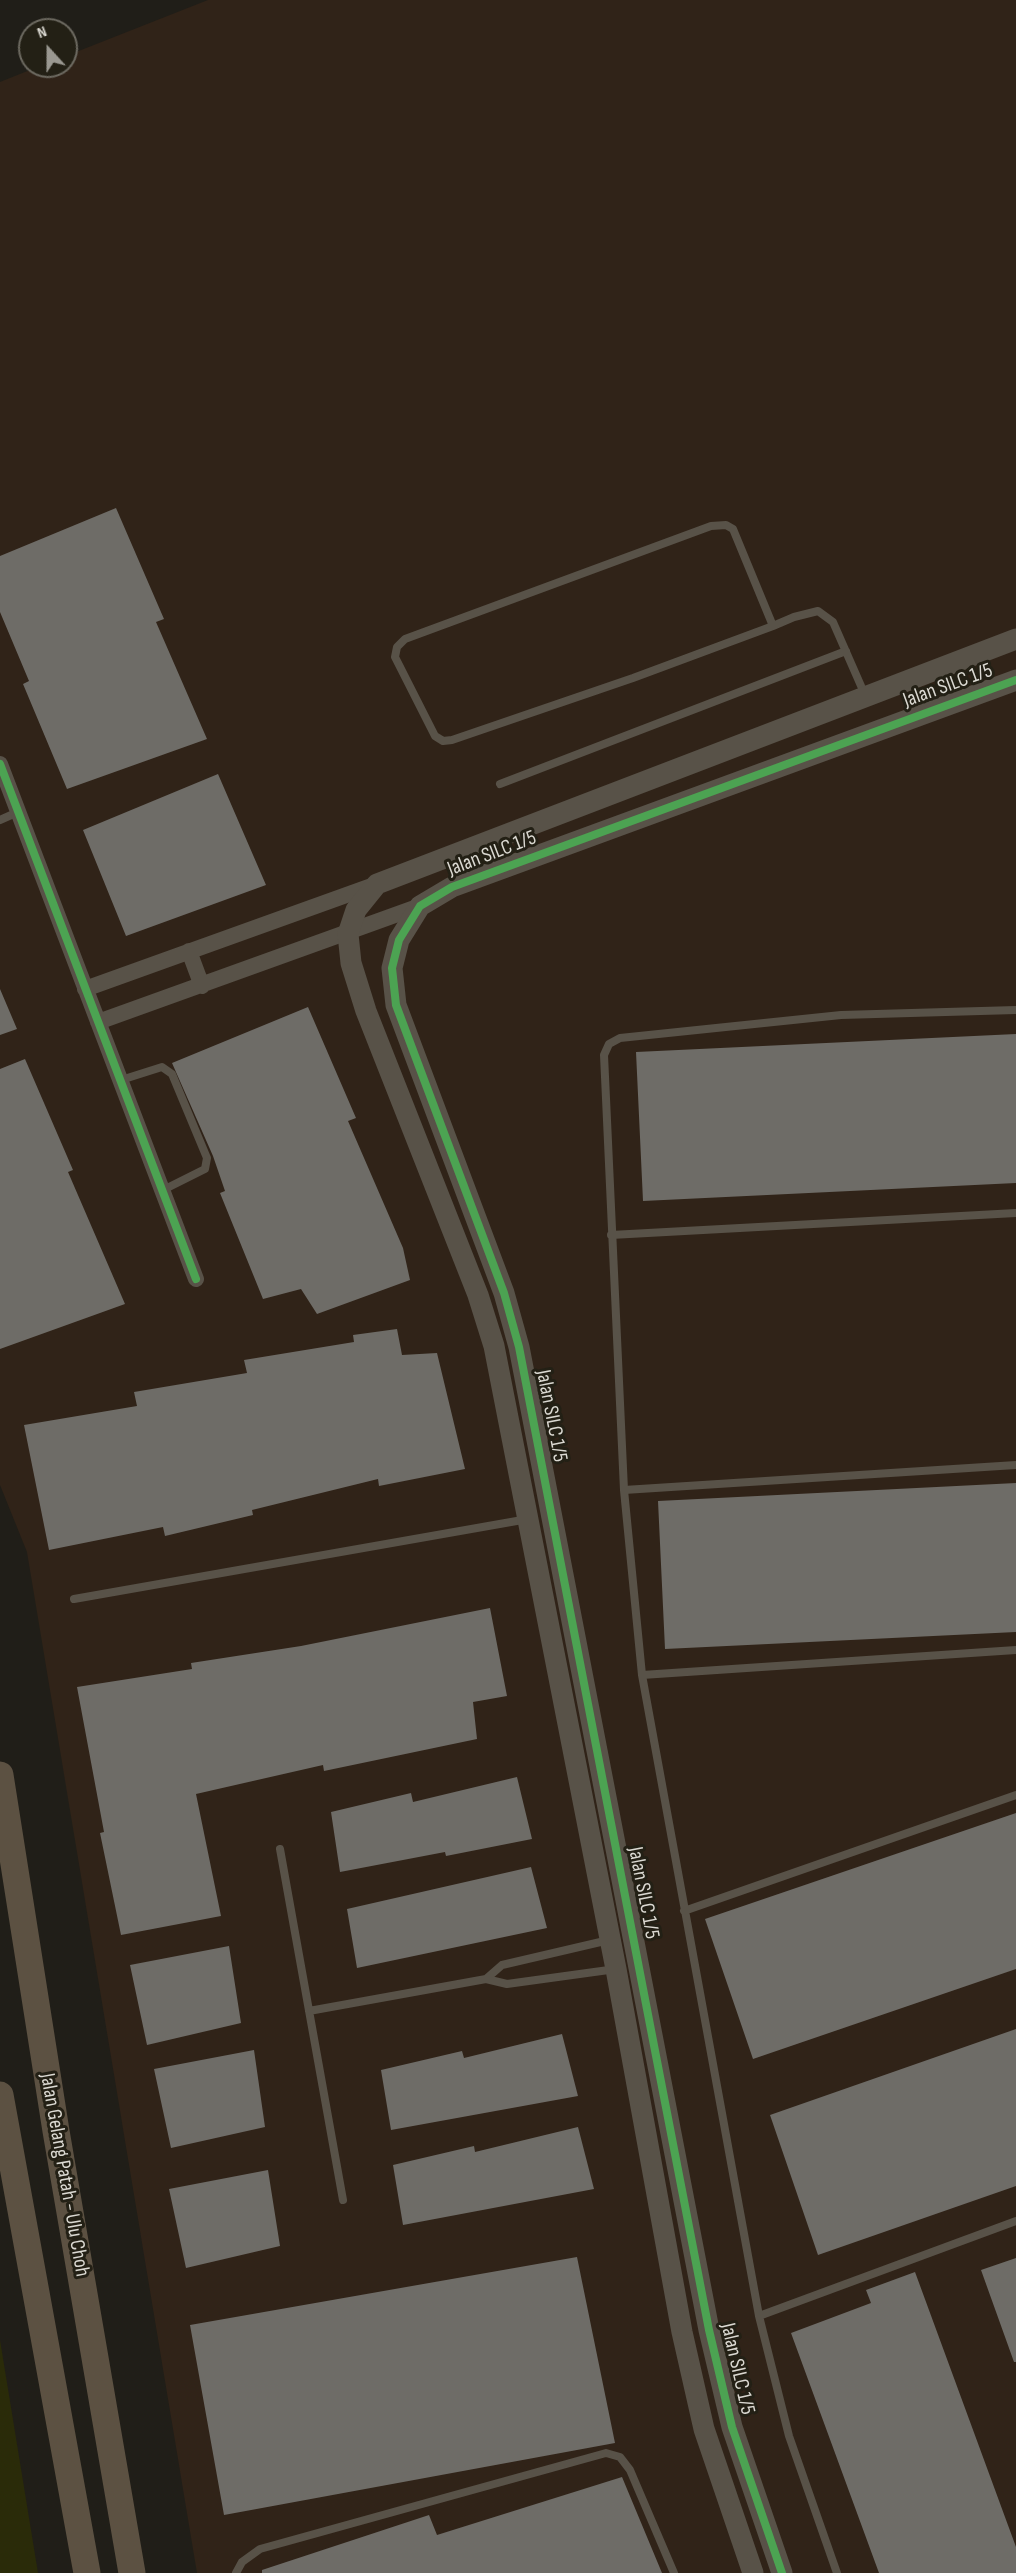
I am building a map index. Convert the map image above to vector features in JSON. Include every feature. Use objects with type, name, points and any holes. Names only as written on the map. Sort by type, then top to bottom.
[{"type":"main road","name":"Jalan Gelang Patah - Ulu Choh","points":[[0,1776],[56,2131],[132,2573]]},
{"type":"main road","points":[[0,2095],[4,2140],[87,2573]]},
{"type":"street","name":"Jalan SILC 1/5","points":[[753,2573],[704,2429],[682,2332],[616,1969],[494,1346],[482,1305],[366,1011],[351,963],[348,934],[356,910],[377,884],[1016,639]]},
{"type":"street","name":"Jalan SILC 1/5","points":[[782,2573],[732,2427],[709,2330],[519,1347],[504,1293],[396,1005],[392,968],[399,940],[420,906],[452,887],[1016,680]]},
{"type":"street","points":[[0,764],[196,1279]]},
{"type":"street","points":[[86,988],[377,884]]},
{"type":"street","points":[[98,1022],[348,934],[420,906]]},
{"type":"street","points":[[189,951],[202,986]]},
{"type":"lane","points":[[772,626],[733,529],[726,525],[711,526],[405,639],[397,647],[395,657],[435,736],[442,741],[452,740],[633,678],[818,611],[833,622],[865,695]]},
{"type":"lane","points":[[500,784],[846,651]]},
{"type":"lane","points":[[0,820],[18,812]]},
{"type":"lane","points":[[837,2573],[789,2436],[759,2316],[642,1675],[624,1491],[604,1055],[609,1044],[620,1038],[841,1016],[1016,1010]]},
{"type":"lane","points":[[120,1080],[162,1067],[172,1074],[207,1158],[205,1168],[163,1190]]},
{"type":"lane","points":[[611,1235],[1016,1213]]},
{"type":"lane","points":[[624,1491],[1016,1465]]},
{"type":"lane","points":[[74,1599],[528,1519]]},
{"type":"lane","points":[[642,1675],[1016,1650]]},
{"type":"lane","points":[[684,1911],[1016,1795]]},
{"type":"lane","points":[[280,1849],[343,2200]]},
{"type":"lane","points":[[486,1979],[502,1965],[610,1940]]},
{"type":"lane","points":[[309,2012],[486,1979],[507,1984],[616,1969]]},
{"type":"lane","points":[[759,2316],[1016,2221]]},
{"type":"lane","points":[[236,2573],[242,2562],[260,2549],[606,2453],[620,2457],[630,2470],[674,2573]]},
{"type":"shaded area","points":[[208,0],[1016,0],[1016,2573],[197,2573],[27,1552],[0,1485],[0,82],[18,75],[18,78],[78,78],[78,51]]},
{"type":"shaded area","points":[[0,2340],[38,2573],[0,2573]]},
{"type":"building","points":[[116,508],[164,619],[156,622],[207,739],[67,789],[23,684],[29,681],[0,612],[0,556]]},
{"type":"building","points":[[218,774],[266,885],[126,936],[83,830]]},
{"type":"building","points":[[0,989],[17,1029],[0,1035]]},
{"type":"building","points":[[308,1007],[356,1118],[348,1121],[403,1248],[410,1280],[317,1314],[301,1289],[263,1299],[220,1193],[225,1191],[213,1156],[172,1063]]},
{"type":"building","points":[[1016,1034],[1016,1183],[643,1201],[636,1052]]},
{"type":"building","points":[[25,1059],[73,1170],[68,1172],[125,1304],[0,1349],[0,1069]]},
{"type":"building","points":[[397,1329],[402,1355],[437,1353],[465,1469],[379,1486],[378,1479],[252,1510],[253,1515],[165,1536],[163,1527],[49,1550],[24,1425],[137,1406],[134,1392],[247,1373],[244,1360],[354,1342],[353,1335]]},
{"type":"building","points":[[1016,1483],[1016,1632],[665,1649],[658,1501]]},
{"type":"building","points":[[490,1608],[507,1696],[473,1702],[477,1739],[324,1771],[323,1765],[196,1794],[221,1916],[121,1935],[100,1833],[104,1832],[77,1687],[192,1669],[191,1663],[301,1646]]},
{"type":"building","points":[[517,1777],[532,1839],[446,1856],[445,1852],[340,1872],[331,1812],[411,1793],[413,1802]]},
{"type":"building","points":[[1016,1813],[1016,1969],[753,2059],[705,1919]]},
{"type":"building","points":[[531,1867],[547,1928],[357,1968],[347,1909]]},
{"type":"building","points":[[229,1946],[241,2023],[147,2045],[130,1965]]},
{"type":"building","points":[[1016,2029],[1016,2186],[818,2255],[770,2115]]},
{"type":"building","points":[[562,2034],[578,2096],[391,2130],[381,2070],[462,2051],[464,2058]]},
{"type":"building","points":[[254,2050],[265,2127],[171,2148],[154,2069]]},
{"type":"building","points":[[578,2127],[594,2189],[403,2225],[393,2165],[474,2146],[475,2152]]},
{"type":"building","points":[[268,2170],[280,2246],[186,2268],[169,2189]]},
{"type":"building","points":[[577,2257],[615,2443],[224,2515],[190,2325]]},
{"type":"building","points":[[1016,2258],[1016,2362],[1014,2362],[981,2270]]},
{"type":"building","points":[[915,2272],[1016,2547],[1016,2573],[879,2573],[791,2333],[871,2303],[866,2290]]},
{"type":"building","points":[[622,2477],[662,2573],[262,2573],[262,2570],[429,2515],[437,2535]]},
{"type":"cycle path","points":[[782,2573],[732,2427],[709,2330],[519,1347],[504,1293],[396,1005],[392,968],[399,940],[420,906],[452,887],[1016,680]]},
{"type":"cycle path","points":[[0,764],[196,1279]]}]
